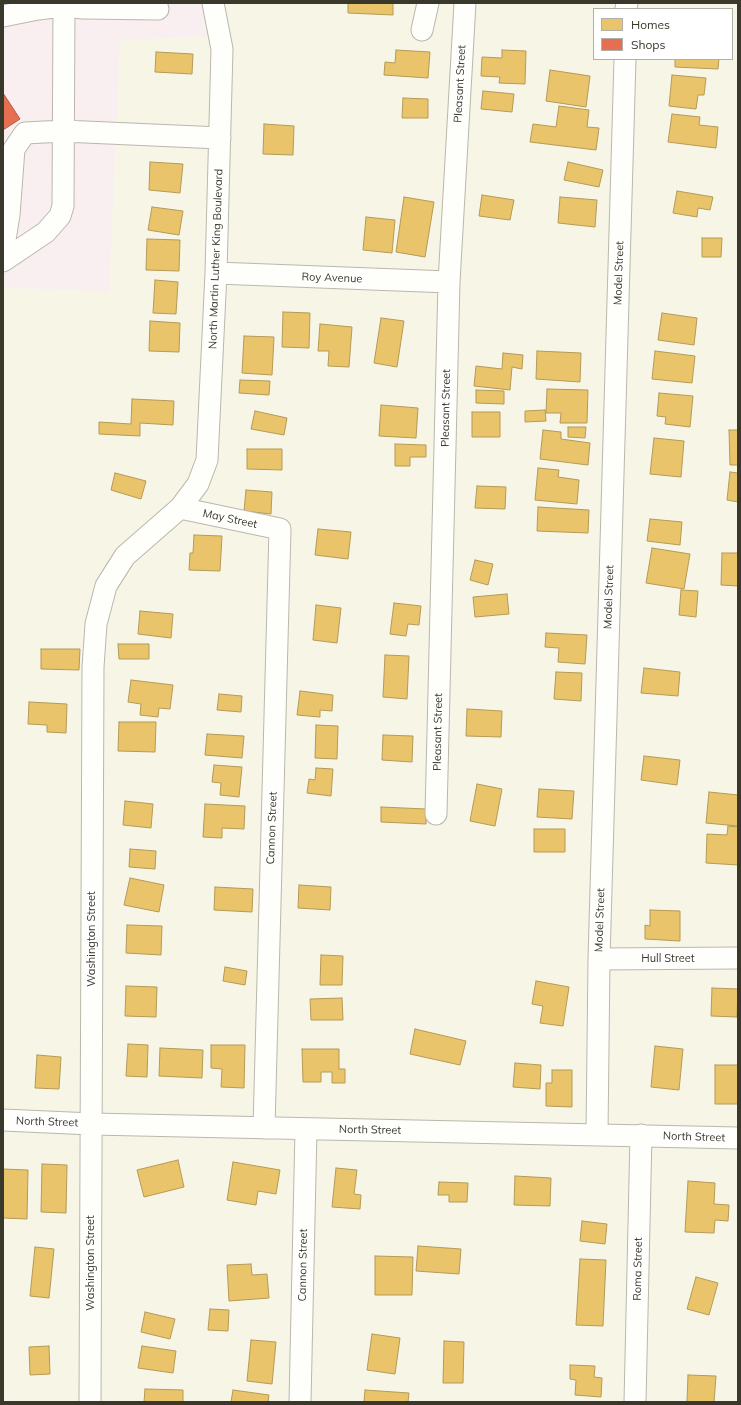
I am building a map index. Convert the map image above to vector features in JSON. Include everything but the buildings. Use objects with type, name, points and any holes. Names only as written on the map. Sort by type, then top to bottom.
[{"type":"street","name":"North Martin Luther King Boulevard","points":[[180,508],[198,484],[207,460],[216,273],[222,49],[213,3]]},
{"type":"street","points":[[422,30],[428,3]]},
{"type":"street","name":"Pleasant Street","points":[[436,814],[449,282],[465,3]]},
{"type":"street","points":[[3,261],[46,232],[60,216],[63,206],[64,6]]},
{"type":"street","points":[[3,16],[38,9],[64,6],[83,8],[158,9]]},
{"type":"street","name":"Model Street","points":[[597,1134],[599,959],[625,60]]},
{"type":"street","points":[[3,252],[9,215],[14,149],[25,133],[63,131],[220,138]]},
{"type":"street","name":"Roy Avenue","points":[[216,273],[449,282]]},
{"type":"street","name":"May Street","points":[[180,508],[280,529]]},
{"type":"street","name":"Washington Street","points":[[90,1402],[93,667],[96,624],[106,586],[125,556],[180,508]]},
{"type":"street","name":"Cannon Street","points":[[264,1128],[280,529]]},
{"type":"street","name":"Hull Street","points":[[599,959],[738,958]]},
{"type":"street","name":"North Street","points":[[3,1120],[92,1124],[738,1138]]},
{"type":"street","name":"Cannon Street","points":[[300,1402],[306,1129]]},
{"type":"street","name":"Roma Street","points":[[635,1402],[641,1135]]},
{"type":"shaded area","points":[[3,3],[204,3],[210,36],[120,40],[109,291],[3,288],[3,276],[14,259],[3,251]]}]
